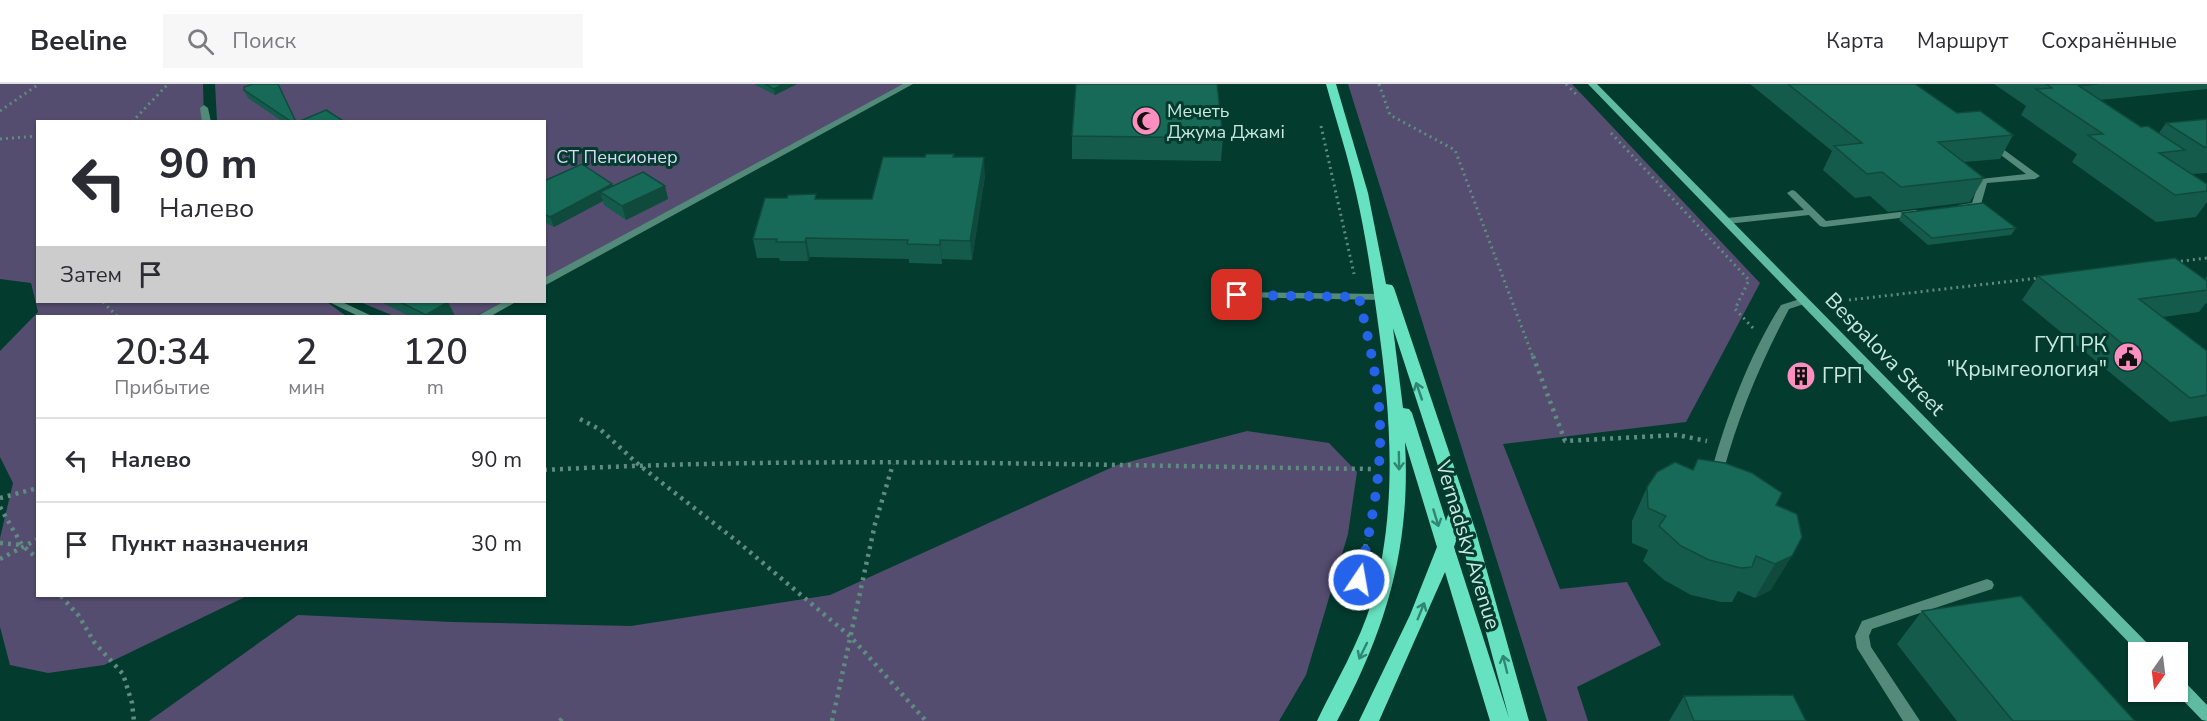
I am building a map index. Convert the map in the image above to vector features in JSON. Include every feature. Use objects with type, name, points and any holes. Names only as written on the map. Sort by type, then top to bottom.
[{"type":"main road","points":[[1327,721],[1368,640],[1384,585],[1395,533],[1399,476],[1399,427],[1394,381],[1371,239],[1358,176],[1331,84]]},
{"type":"main road","name":"Bespalova Street","points":[[1592,84],[2137,642]]},
{"type":"main road","name":"Vernadsky Avenue","points":[[1371,239],[1411,366],[1460,506],[1496,630],[1519,721]]},
{"type":"main road","name":"Vernadsky Avenue","points":[[1394,381],[1500,721]]},
{"type":"main road","points":[[1369,721],[1410,638],[1446,551],[1460,506]]},
{"type":"main road","points":[[2188,695],[2207,715]]},
{"type":"lane","points":[[546,282],[909,84]]},
{"type":"lane","points":[[204,108],[207,120]]},
{"type":"lane","points":[[1952,208],[1976,206],[1983,181],[2035,176],[1988,141]]},
{"type":"lane","points":[[1792,193],[1824,224],[1929,212]]},
{"type":"lane","points":[[1727,221],[1812,212]]},
{"type":"lane","points":[[1237,295],[1381,297]]},
{"type":"lane","points":[[1718,473],[1725,446],[1766,342],[1785,307],[1803,301]]},
{"type":"lane","points":[[336,303],[364,315]]},
{"type":"lane","points":[[485,315],[509,303]]},
{"type":"lane","points":[[1912,721],[1864,648],[1862,636],[1867,625],[1987,585]]},
{"type":"path","points":[[0,111],[39,84]]},
{"type":"path","points":[[132,120],[168,84]]},
{"type":"path","points":[[1379,84],[1390,115],[1455,150],[1565,441],[1677,435],[1725,446]]},
{"type":"path","points":[[1566,84],[1582,101]]},
{"type":"path","points":[[1319,117],[1359,297]]},
{"type":"path","points":[[1606,127],[1749,280],[1735,309],[1766,342]]},
{"type":"path","points":[[0,139],[36,136]]},
{"type":"path","points":[[2168,263],[2207,258]]},
{"type":"path","points":[[1849,300],[2050,277]]},
{"type":"path","points":[[104,303],[116,315]]},
{"type":"path","points":[[580,419],[601,430],[639,465],[738,542],[851,637],[926,721]]},
{"type":"path","points":[[832,721],[875,524],[893,464]]},
{"type":"path","points":[[546,470],[639,465],[893,464],[1379,469],[1377,479]]},
{"type":"path","points":[[0,498],[36,489]]},
{"type":"path","points":[[0,507],[22,545],[36,557]]},
{"type":"path","points":[[1354,603],[1369,533]]},
{"type":"path","points":[[0,559],[22,545],[36,540]]},
{"type":"path","points":[[0,543],[22,545]]},
{"type":"path","points":[[62,597],[79,615],[94,642],[123,674],[132,703],[134,721]]},
{"type":"green space","points":[[0,84],[203,84],[204,120],[36,120],[36,303],[328,303],[345,315],[36,315],[36,597],[245,597],[104,665],[48,673],[10,665],[0,627],[0,538],[13,483],[0,457],[0,351],[38,312],[31,283],[0,279]]},
{"type":"green space","name":"СТ Пенсионер","points":[[215,84],[905,84],[546,278],[546,120],[217,120]]},
{"type":"green space","points":[[1348,84],[1572,84],[1760,283],[1686,422],[1503,444],[1560,589],[1627,582],[1661,645],[1577,687],[1588,721],[1547,721]]},
{"type":"green space","points":[[362,303],[502,303],[478,315],[392,315]]},
{"type":"green space","points":[[1247,431],[1329,443],[1357,472],[1348,534],[1306,675],[1279,721],[149,721],[298,615],[452,622],[631,626],[830,595],[1117,465]]},
{"type":"building","points":[[253,84],[278,84],[295,120],[289,120],[244,90],[244,87]]},
{"type":"building","points":[[765,84],[783,84],[774,89]]},
{"type":"building","name":"Мечеть Джума Джамі","points":[[1076,84],[1217,84],[1223,138],[1072,136]]},
{"type":"building","points":[[1788,84],[1915,84],[1957,113],[1980,111],[2013,135],[1938,142],[1984,178],[1901,187],[1882,172],[1867,174],[1834,146],[1862,143]]},
{"type":"building","points":[[2046,84],[2098,84],[2079,86],[2141,127],[2148,126],[2185,150],[2159,153],[2207,184],[2207,191],[2175,195],[2088,135],[2103,134],[2036,89],[2052,88]]},
{"type":"building","points":[[326,110],[342,120],[303,120]]},
{"type":"building","points":[[2207,119],[2207,147],[2166,123]]},
{"type":"building","points":[[926,154],[984,157],[970,241],[940,240],[940,245],[907,244],[908,240],[806,238],[805,242],[776,242],[777,239],[753,239],[765,198],[816,194],[815,199],[872,199],[883,157],[925,157]]},
{"type":"building","points":[[582,164],[612,184],[550,217],[546,215],[546,180]]},
{"type":"building","points":[[643,172],[665,186],[622,206],[600,192]]},
{"type":"building","points":[[1983,203],[2016,228],[1932,238],[1902,213]]},
{"type":"building","points":[[2175,258],[2207,281],[2207,290],[2139,299],[2207,351],[2207,395],[2190,398],[2038,276]]},
{"type":"building","points":[[402,303],[446,303],[426,315]]},
{"type":"building","points":[[1698,459],[1725,463],[1752,473],[1782,493],[1776,505],[1797,514],[1802,537],[1792,556],[1775,564],[1756,556],[1752,567],[1741,568],[1709,560],[1681,546],[1659,526],[1666,516],[1648,508],[1647,487],[1657,472],[1675,462],[1693,470]]},
{"type":"building","points":[[2021,596],[2135,721],[2013,721],[1922,611]]},
{"type":"building","points":[[1793,695],[1806,721],[1694,721],[1684,696]]},
{"type":"place","name":"Мечеть Джума Джамі","points":[[1146,121]]},
{"type":"place","name":"ГУП РК \"Крымгеология\"","points":[[2128,357]]},
{"type":"place","name":"ГРП","points":[[1801,376]]},
{"type":"route","points":[[1237,295],[1359,297],[1372,358],[1380,425],[1379,469],[1359,580]]}]
